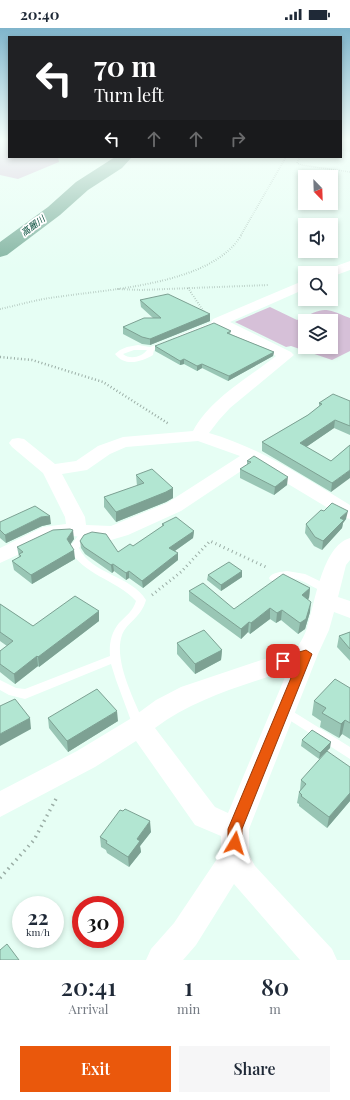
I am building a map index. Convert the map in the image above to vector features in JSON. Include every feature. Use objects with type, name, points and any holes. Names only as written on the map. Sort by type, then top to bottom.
[{"type":"street","points":[[338,270],[350,265]]},
{"type":"street","points":[[218,322],[298,287]]},
{"type":"street","points":[[199,434],[218,410],[286,355],[218,322]]},
{"type":"street","points":[[51,470],[81,466],[104,450],[123,442],[199,434],[253,455],[350,513]]},
{"type":"street","points":[[18,443],[51,470],[75,517],[79,530]]},
{"type":"street","points":[[0,556],[50,532],[79,530],[111,533],[174,507],[253,455]]},
{"type":"street","points":[[162,960],[185,934],[235,843],[283,711],[306,654],[318,630],[336,564],[350,545]]},
{"type":"street","points":[[327,595],[350,594]]},
{"type":"street","points":[[327,595],[350,610]]},
{"type":"street","points":[[1,803],[63,772],[139,726],[165,707],[190,694],[306,654]]},
{"type":"street","points":[[139,726],[205,816],[235,843],[245,876],[321,960]]},
{"type":"lane","points":[[151,349],[218,322]]},
{"type":"lane","points":[[79,530],[74,548],[75,552],[84,561],[132,591],[141,600],[136,613],[117,635],[115,642],[119,676],[139,726]]},
{"type":"lane","points":[[277,575],[302,577],[327,595]]},
{"type":"lane","points":[[0,684],[13,692],[25,694],[116,658]]},
{"type":"lane","points":[[283,711],[350,754]]},
{"type":"path","points":[[0,309],[54,297],[175,277],[204,267],[224,255],[238,241],[271,183]]},
{"type":"path","points":[[114,288],[128,290],[274,285]]},
{"type":"path","points":[[187,288],[206,314],[218,322]]},
{"type":"path","points":[[0,358],[32,360],[92,378],[112,386],[157,417],[186,431],[199,434]]},
{"type":"path","points":[[141,600],[156,593],[181,572],[210,541],[277,575]]},
{"type":"path","points":[[0,878],[34,840],[55,803],[63,772]]},
{"type":"shaded area","points":[[270,307],[298,320],[298,348],[291,346],[286,347],[235,322]]},
{"type":"shaded area","points":[[328,310],[350,318],[350,351],[332,360],[314,354],[338,354],[338,314],[311,314],[318,311]]},
{"type":"building","points":[[168,294],[210,314],[150,339],[142,337],[123,327],[144,318],[161,318],[140,300]]},
{"type":"building","points":[[214,323],[231,331],[227,333],[274,352],[229,376],[202,364],[197,366],[184,359],[180,361],[155,346]]},
{"type":"building","points":[[333,394],[350,401],[350,426],[335,420],[300,443],[331,461],[350,445],[350,470],[332,483],[262,442],[308,415],[322,404],[319,403]]},
{"type":"building","points":[[254,456],[288,477],[275,487],[240,469],[251,462],[247,461]]},
{"type":"building","points":[[152,469],[173,488],[116,512],[104,497],[144,483],[136,475]]},
{"type":"building","points":[[332,503],[348,511],[340,518],[344,520],[323,541],[315,537],[306,524],[321,510],[324,511]]},
{"type":"building","points":[[35,506],[50,516],[41,517],[5,535],[0,530],[0,522]]},
{"type":"building","points":[[176,517],[194,531],[169,548],[178,553],[142,581],[129,571],[126,573],[113,564],[111,565],[84,547],[80,541],[84,535],[92,532],[106,534],[118,552],[130,544],[133,546],[164,525],[162,524]]},
{"type":"building","points":[[53,530],[73,530],[67,539],[74,550],[31,575],[12,561],[21,556],[19,554],[23,552],[17,547]]},
{"type":"building","points":[[229,562],[242,571],[221,585],[208,575]]},
{"type":"building","points":[[283,574],[310,588],[302,595],[311,602],[306,619],[300,623],[282,610],[277,613],[270,608],[241,629],[189,591],[203,583],[234,609]]},
{"type":"building","points":[[75,596],[99,611],[14,674],[0,664],[0,651],[13,641],[0,632],[0,604],[33,626]]},
{"type":"building","points":[[204,630],[222,650],[195,664],[177,643]]},
{"type":"building","points":[[350,632],[350,649],[339,636]]},
{"type":"building","points":[[335,679],[350,688],[350,723],[345,720],[341,724],[322,713],[326,708],[314,701]]},
{"type":"building","points":[[97,689],[117,711],[67,741],[48,718]]},
{"type":"building","points":[[15,699],[30,718],[0,734],[0,706]]},
{"type":"building","points":[[312,730],[331,742],[320,753],[302,740]]},
{"type":"building","points":[[327,751],[350,767],[350,793],[329,817],[301,796],[302,795],[299,792],[306,784],[301,780]]},
{"type":"building","points":[[125,809],[150,821],[137,839],[140,841],[128,857],[106,843],[107,841],[100,837],[120,810],[123,811]]},
{"type":"building","points":[[7,944],[19,960],[0,960],[0,950]]},
{"type":"waterway","name":"高麗川","points":[[0,251],[54,211],[86,183]]},
{"type":"route","points":[[235,843],[235,829],[306,654],[283,661]]}]
